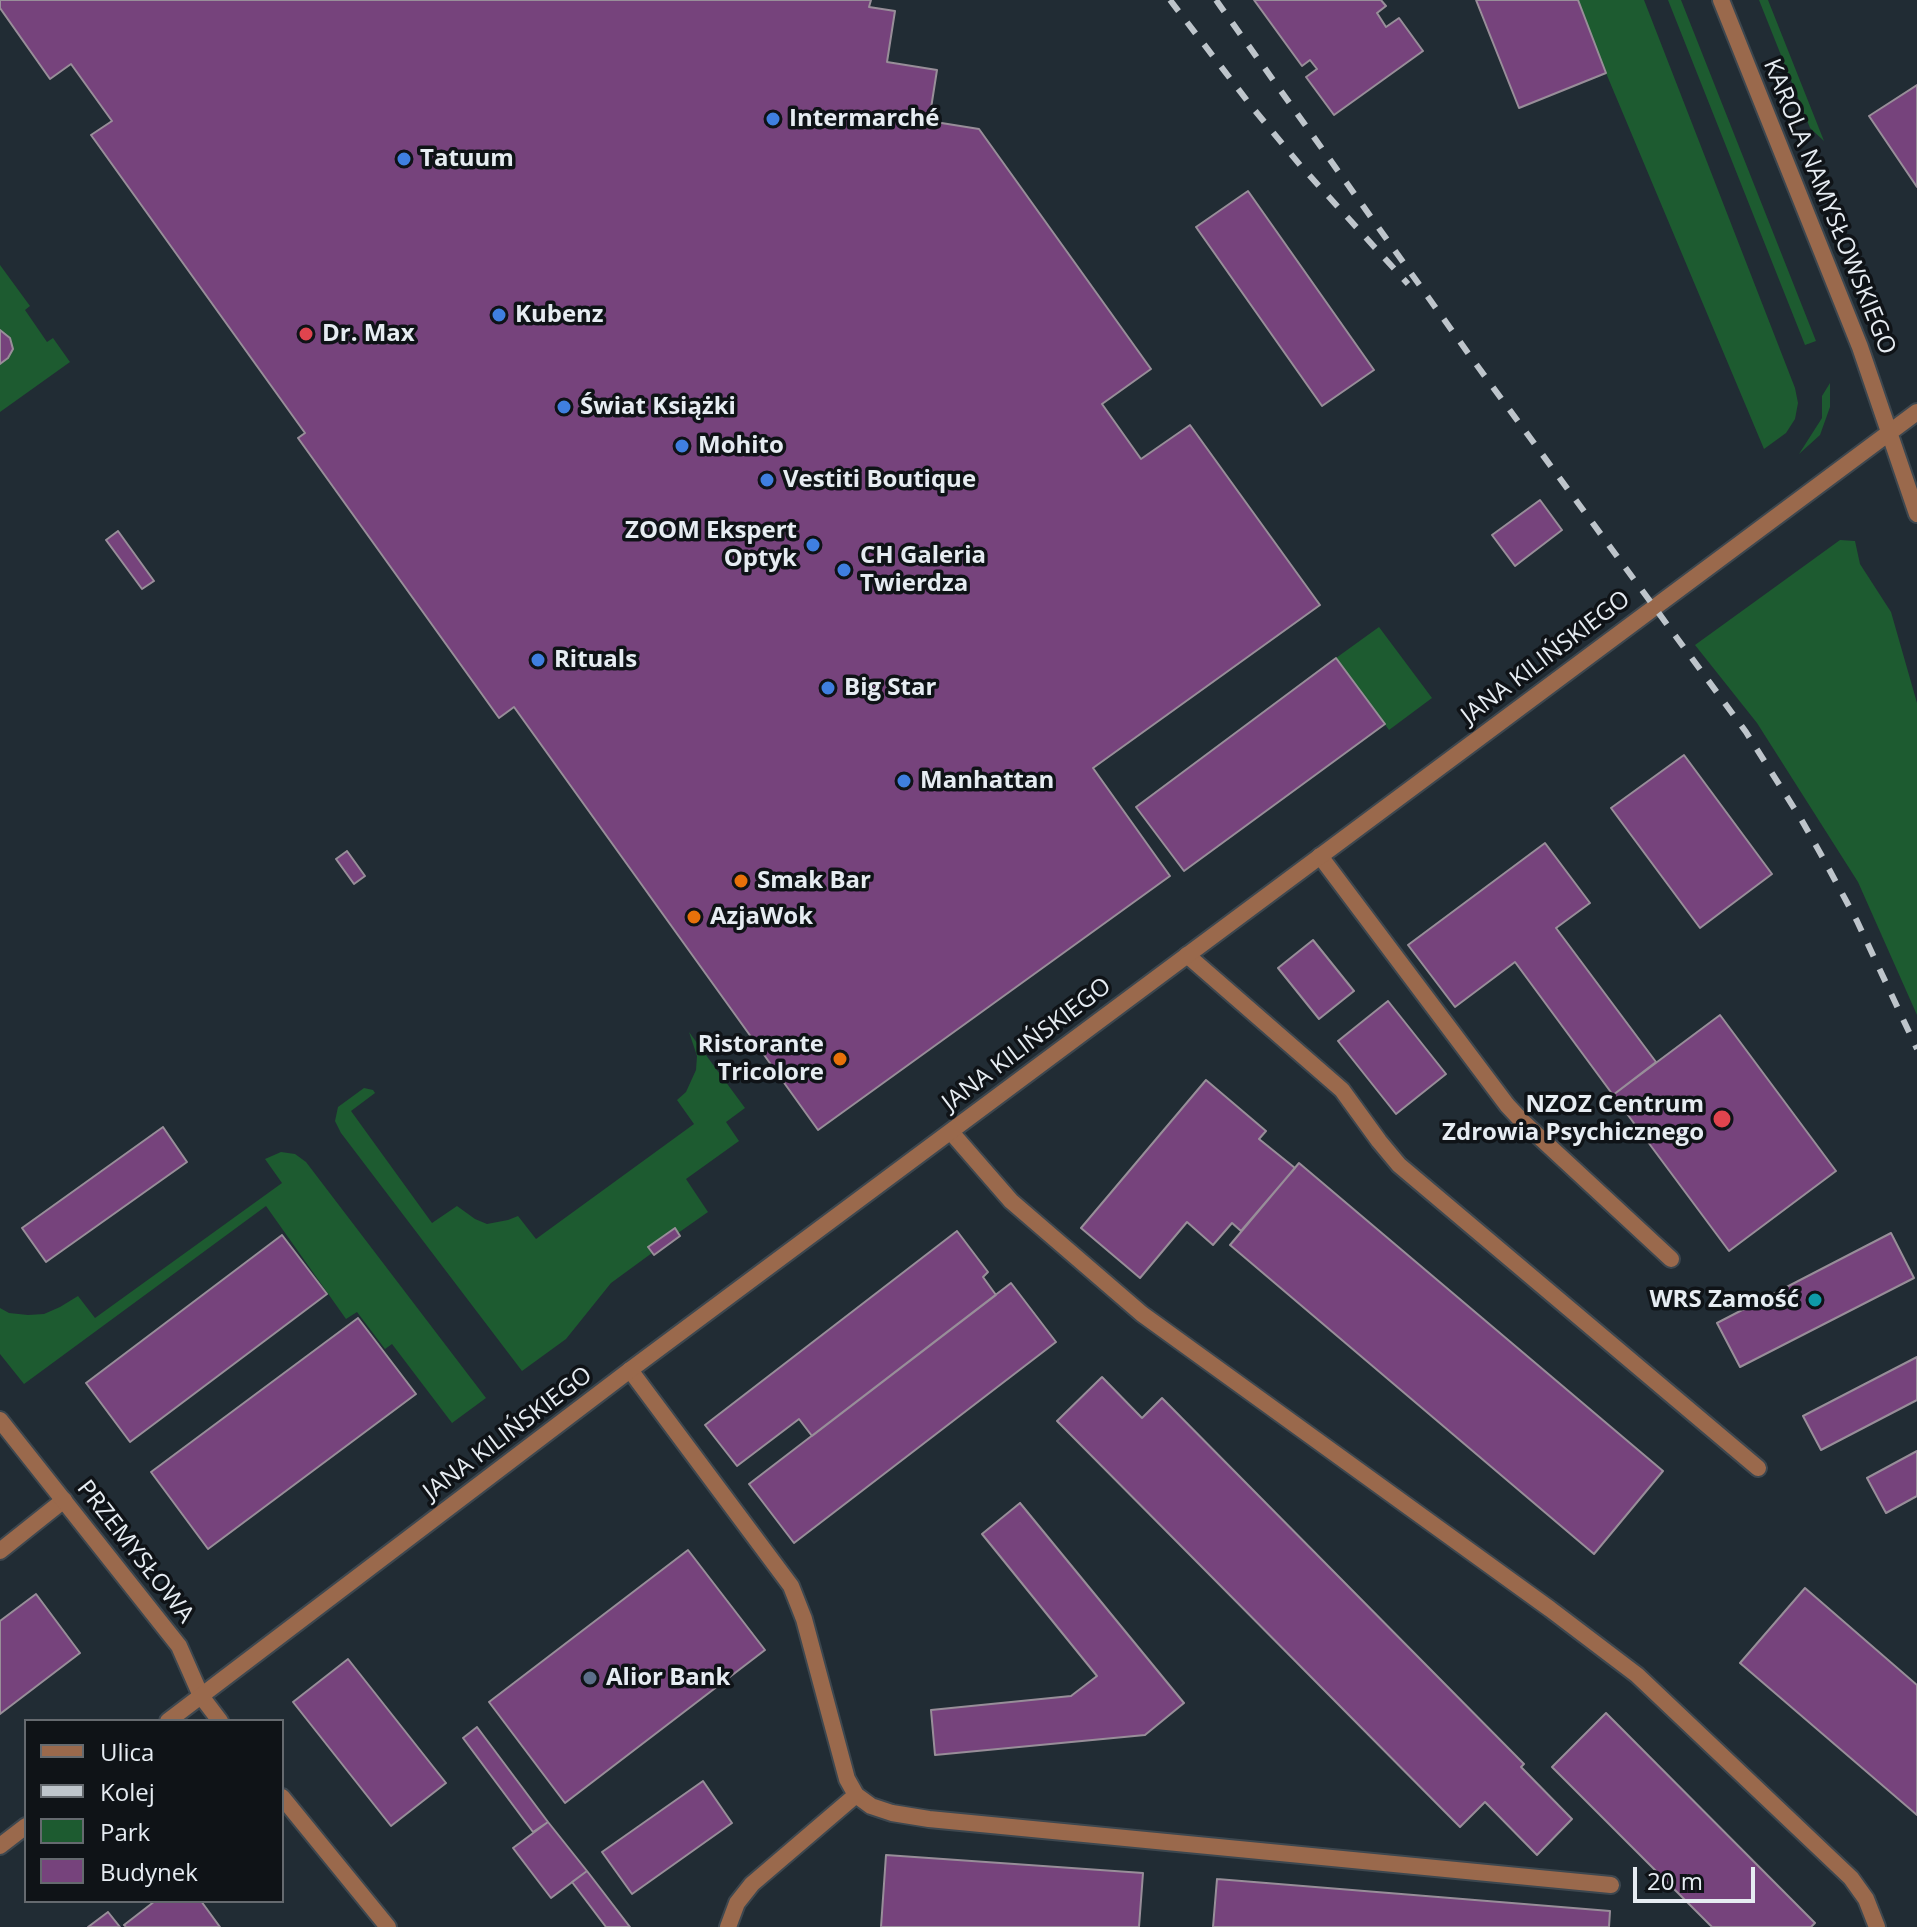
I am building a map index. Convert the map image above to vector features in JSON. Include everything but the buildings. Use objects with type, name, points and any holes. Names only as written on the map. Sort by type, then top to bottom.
[{"type":"street","name":"KAROLA NAMYSŁOWSKIEGO","points":[[1721,0],[1860,347],[1917,514]]},
{"type":"street","name":"JANA KILIŃSKIEGO","points":[[171,1719],[630,1370],[1917,412]]},
{"type":"street","points":[[1320,856],[1507,1105],[1671,1259]]},
{"type":"street","points":[[1187,955],[1342,1090],[1399,1165],[1758,1468]]},
{"type":"street","points":[[951,1132],[1011,1201],[1142,1314],[1637,1675],[1851,1878],[1866,1899],[1877,1927]]},
{"type":"street","points":[[630,1370],[791,1586],[804,1619],[847,1779],[856,1795],[871,1806],[929,1819],[1611,1885]]},
{"type":"street","name":"PRZEMYSŁOWA","points":[[0,1420],[179,1646],[201,1696],[218,1719]]},
{"type":"street","points":[[0,1551],[64,1500]]},
{"type":"street","points":[[728,1927],[737,1903],[752,1884],[856,1795]]},
{"type":"street","points":[[284,1799],[388,1927]]},
{"type":"street","points":[[0,1846],[24,1828]]},
{"type":"green space","points":[[1578,0],[1644,0],[1795,388],[1798,403],[1795,419],[1786,433],[1764,449],[1606,73]]},
{"type":"green space","points":[[1668,0],[1681,0],[1816,341],[1805,345]]},
{"type":"green space","points":[[1759,0],[1768,0],[1824,141],[1810,128]]},
{"type":"green space","points":[[0,265],[30,306],[25,310],[47,342],[53,338],[70,362],[0,412]]},
{"type":"green space","points":[[1830,383],[1830,407],[1820,435],[1799,454],[1822,418],[1822,396]]},
{"type":"green space","points":[[1840,540],[1855,541],[1860,564],[1891,612],[1917,703],[1917,1015],[1858,882],[1757,723],[1695,645]]},
{"type":"green space","points":[[1379,627],[1432,698],[1389,730],[1336,658]]},
{"type":"green space","points":[[689,1032],[745,1108],[726,1122],[739,1141],[686,1179],[708,1212],[678,1233],[648,1248],[652,1253],[611,1283],[566,1339],[522,1371],[341,1133],[335,1121],[338,1107],[364,1088],[373,1090],[375,1093],[351,1111],[432,1223],[457,1206],[487,1224],[518,1216],[536,1239],[694,1124],[677,1100],[686,1092],[696,1070],[697,1056]]},
{"type":"green space","points":[[281,1152],[295,1154],[306,1162],[486,1398],[452,1423],[392,1344],[385,1349],[357,1312],[346,1319],[266,1206],[24,1384],[0,1354],[0,1308],[9,1313],[44,1314],[78,1296],[95,1318],[282,1183],[265,1159]]},
{"type":"railway","points":[[1170,0],[1300,165],[1408,284]]},
{"type":"railway","points":[[1216,0],[1473,360],[1746,732],[1801,819],[1857,921],[1917,1049]]},
{"type":"place","name":"Intermarché","points":[[773,119]]},
{"type":"place","name":"Tatuum","points":[[404,159]]},
{"type":"place","name":"Kubenz","points":[[499,315]]},
{"type":"place","name":"Dr. Max","points":[[306,334]]},
{"type":"place","name":"Świat Książki","points":[[564,407]]},
{"type":"place","name":"Mohito","points":[[682,446]]},
{"type":"place","name":"Vestiti Boutique","points":[[767,480]]},
{"type":"place","name":"ZOOM Ekspert Optyk","points":[[813,545]]},
{"type":"place","name":"CH Galeria Twierdza","points":[[844,570]]},
{"type":"place","name":"Rituals","points":[[538,660]]},
{"type":"place","name":"Big Star","points":[[828,688]]},
{"type":"place","name":"Manhattan","points":[[904,781]]},
{"type":"place","name":"Smak Bar","points":[[741,881]]},
{"type":"place","name":"AzjaWok","points":[[694,917]]},
{"type":"place","name":"Ristorante Tricolore","points":[[840,1059]]},
{"type":"place","name":"NZOZ Centrum Zdrowia Psychicznego","points":[[1722,1119]]},
{"type":"place","name":"WRS Zamość","points":[[1815,1300]]},
{"type":"place","name":"Alior Bank","points":[[590,1678]]}]
